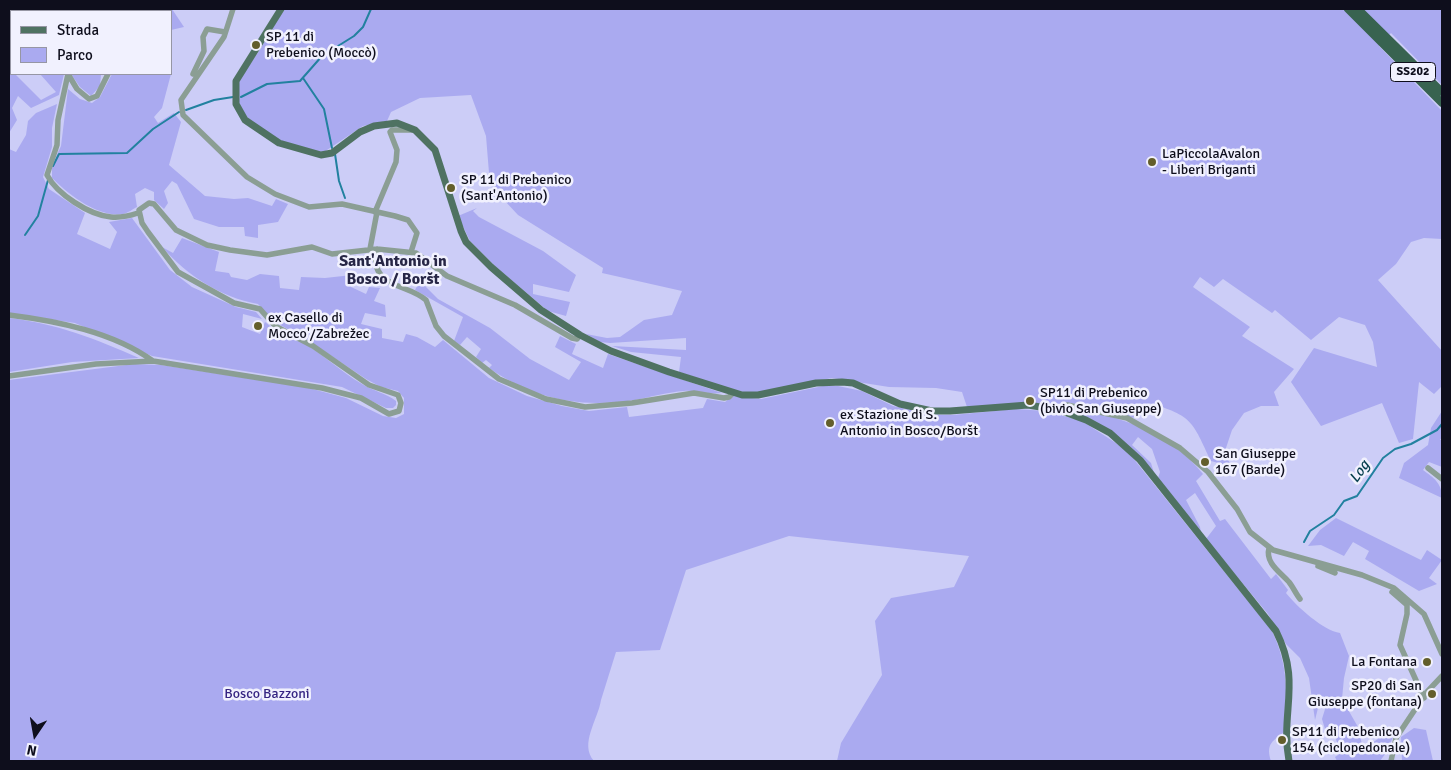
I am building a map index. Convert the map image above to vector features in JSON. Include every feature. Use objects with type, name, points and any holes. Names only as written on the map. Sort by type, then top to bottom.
[{"type":"highway","name":"SS202","points":[[1348,9],[1385,39],[1442,92]]},
{"type":"highway","name":"SS202","points":[[1358,9],[1442,102]]},
{"type":"main road","points":[[281,9],[236,81],[236,104],[245,120],[279,142],[321,155],[332,153],[360,132],[374,126],[397,124],[415,130],[435,150],[466,242],[541,310],[580,335],[628,358],[733,393],[758,395],[832,381],[852,383],[900,404],[932,411],[1028,405],[1059,410],[1098,426],[1121,442],[1140,460],[1276,631],[1286,654],[1290,677],[1287,735],[1289,761]]},
{"type":"street","points":[[233,9],[225,32],[182,100],[183,115],[247,176],[275,194],[302,206],[315,208],[342,204],[408,220],[418,233],[411,252]]},
{"type":"street","points":[[188,89],[186,86],[204,51],[203,37],[207,29],[225,32]]},
{"type":"street","points":[[68,75],[58,120],[57,145],[47,175],[50,182],[66,195],[101,215],[125,217],[138,213]]},
{"type":"street","points":[[69,75],[77,88],[89,98],[97,96],[108,75]]},
{"type":"street","points":[[370,249],[376,212],[396,162],[397,150],[390,132],[392,130],[415,130]]},
{"type":"street","points":[[9,376],[96,364],[153,361],[322,388],[361,398],[389,414],[394,414],[401,407],[398,395],[369,384],[313,346],[275,326],[260,309],[234,303],[178,272],[157,246],[138,213],[140,207],[145,204],[154,204],[176,230],[207,244],[230,250],[267,255],[312,247],[332,254],[370,249],[416,253],[447,276],[521,308],[572,338],[577,339],[580,335]]},
{"type":"street","points":[[377,249],[375,260],[378,272],[394,284],[426,300],[440,332],[499,379],[527,392],[546,399],[585,407],[632,403],[688,393],[729,398],[733,393]]},
{"type":"street","points":[[9,316],[70,324],[113,341],[153,361]]},
{"type":"street","points":[[1059,410],[1067,405],[1114,414],[1128,418],[1161,436],[1208,472],[1237,509],[1250,532],[1269,548],[1318,564],[1362,575],[1386,584],[1414,603],[1424,614],[1442,654]]},
{"type":"street","points":[[1428,468],[1442,479]]},
{"type":"street","points":[[1269,548],[1272,564],[1290,583],[1300,599]]},
{"type":"street","points":[[1318,564],[1320,568],[1335,574]]},
{"type":"street","points":[[1386,584],[1407,605],[1408,614],[1400,646],[1424,698]]},
{"type":"street","points":[[1391,761],[1396,738],[1442,676]]},
{"type":"green space","points":[[172,9],[184,27],[172,30],[172,10],[20,10]]},
{"type":"green space","points":[[285,9],[1442,9],[1442,85],[1391,33],[1379,46],[1442,111],[1442,239],[1424,238],[1411,242],[1396,264],[1378,280],[1442,351],[1442,386],[1434,394],[1419,382],[1413,439],[1399,443],[1382,403],[1321,426],[1291,382],[1314,348],[1377,367],[1373,342],[1365,325],[1339,317],[1311,340],[1275,310],[1272,313],[1223,279],[1214,287],[1200,277],[1193,287],[1250,327],[1242,336],[1294,369],[1274,392],[1279,406],[1261,406],[1244,413],[1232,430],[1226,448],[1230,466],[1211,461],[1195,428],[1183,417],[1175,412],[1149,403],[1133,418],[1103,408],[1079,404],[967,407],[962,392],[936,388],[889,387],[832,378],[761,392],[743,393],[679,372],[681,357],[631,352],[612,346],[686,350],[686,338],[610,343],[600,342],[586,334],[607,338],[620,337],[644,320],[672,315],[682,291],[602,273],[603,268],[518,215],[490,185],[486,136],[471,95],[420,98],[391,112],[387,121],[363,126],[324,152],[311,150],[281,140],[252,122],[242,111],[237,97],[238,83]]},
{"type":"green space","points":[[9,60],[10,75],[16,75],[41,100],[56,92],[41,75],[64,75],[59,95],[31,108],[18,96],[12,108],[17,120],[9,133]]},
{"type":"green space","points":[[72,75],[101,75],[100,86],[91,96],[80,87]]},
{"type":"green space","points":[[111,75],[171,75],[162,108],[154,117],[158,123],[174,113],[181,122],[169,165],[205,196],[234,199],[248,198],[272,206],[276,199],[288,204],[278,222],[258,225],[258,238],[245,236],[244,227],[219,227],[194,219],[177,184],[172,181],[164,191],[168,203],[164,209],[154,200],[154,192],[145,188],[135,194],[137,207],[123,214],[104,212],[84,204],[52,178],[52,165],[61,146],[68,89],[80,99],[92,103],[100,97]]},
{"type":"green space","points":[[57,104],[52,128],[52,147],[43,177],[49,189],[85,213],[77,234],[110,249],[117,232],[109,222],[132,218],[170,270],[192,287],[236,307],[256,312],[262,319],[243,314],[242,327],[260,334],[265,322],[310,347],[362,384],[392,398],[396,401],[396,405],[393,408],[386,408],[342,387],[152,356],[75,323],[9,313],[9,149],[16,152],[26,135],[28,121],[36,113]]},
{"type":"green space","points":[[477,208],[473,211],[479,217],[543,251],[576,275],[569,292],[533,284],[533,294],[570,302],[566,316],[548,311],[496,267],[470,241],[458,216]]},
{"type":"green space","name":"Bosco Bazzoni","points":[[182,238],[219,252],[215,271],[229,273],[231,277],[247,280],[260,274],[279,276],[280,288],[299,290],[301,277],[325,278],[352,275],[351,287],[366,294],[369,287],[380,288],[374,301],[385,305],[386,317],[365,313],[361,324],[382,329],[382,338],[403,342],[406,334],[417,337],[435,347],[443,340],[489,378],[527,396],[562,406],[589,411],[627,407],[629,417],[703,408],[707,399],[725,402],[733,396],[761,399],[823,386],[838,386],[862,391],[893,406],[932,415],[1016,409],[1045,411],[1082,421],[1119,445],[1133,458],[1272,631],[1278,644],[1284,669],[1286,705],[1284,732],[1269,747],[1271,761],[837,761],[841,743],[882,675],[875,621],[891,598],[954,587],[969,556],[789,536],[686,570],[660,650],[616,652],[589,740],[588,747],[594,761],[9,761],[9,380],[134,364],[161,365],[305,387],[346,398],[383,416],[396,418],[404,414],[404,398],[398,391],[381,387],[366,379],[306,339],[271,320],[258,304],[218,291],[194,276],[162,247],[173,253]]},
{"type":"green space","points":[[420,281],[438,299],[490,328],[530,359],[569,380],[581,362],[555,347],[560,336],[576,344],[572,354],[603,368],[608,354],[722,393],[684,391],[635,400],[595,403],[559,399],[523,388],[489,368],[492,365],[486,360],[482,363],[476,357],[481,349],[467,337],[460,345],[454,341],[463,317],[415,290]]},
{"type":"green space","points":[[9,318],[59,328],[107,344],[139,358],[72,362],[9,372]]},
{"type":"green space","points":[[1069,410],[1106,416],[1142,428],[1176,448],[1203,474],[1196,481],[1220,521],[1225,519],[1271,579],[1276,574],[1288,590],[1286,593],[1296,604],[1326,628],[1340,633],[1349,656],[1342,699],[1358,727],[1364,753],[1372,743],[1397,726],[1388,750],[1380,761],[1337,761],[1335,757],[1341,753],[1334,734],[1327,736],[1322,719],[1326,706],[1319,704],[1315,720],[1309,678],[1300,658],[1286,644],[1268,614],[1206,539],[1216,526],[1195,493],[1186,500],[1201,532],[1158,478],[1160,472],[1152,449],[1138,437],[1132,445],[1151,463],[1154,473],[1106,429]]},
{"type":"green space","points":[[1442,411],[1442,437],[1440,440],[1442,440],[1442,467],[1429,462],[1423,470],[1434,478],[1439,485],[1442,498],[1399,478],[1404,463],[1428,445],[1431,428]]},
{"type":"green space","points":[[1336,518],[1421,560],[1427,550],[1442,560],[1429,578],[1437,584],[1419,591],[1365,559],[1369,551],[1353,542],[1344,556],[1321,545],[1308,546],[1320,530]]},
{"type":"green space","points":[[1414,728],[1426,730],[1433,761],[1402,761],[1401,737]]},
{"type":"waterway","points":[[241,97],[267,84],[300,81],[322,56],[354,36],[363,27],[371,9]]},
{"type":"waterway","points":[[303,78],[324,109],[332,148]]},
{"type":"waterway","points":[[186,110],[214,100],[233,97]]},
{"type":"waterway","points":[[53,166],[59,154],[127,153],[153,129],[179,112]]},
{"type":"waterway","points":[[335,154],[339,181],[345,198]]},
{"type":"waterway","points":[[25,235],[38,216],[48,180]]},
{"type":"waterway","name":"Log","points":[[1304,542],[1310,531],[1334,515],[1344,501],[1357,496],[1383,458],[1395,449],[1411,444],[1437,430],[1442,424]]},
{"type":"place","name":"SP 11 di Prebenico (Moccò)","points":[[256,45]]},
{"type":"place","name":"LaPiccolaAvalon - Liberi Briganti","points":[[1152,162]]},
{"type":"place","name":"SP 11 di Prebenico (Sant'Antonio)","points":[[451,188]]},
{"type":"place","name":"ex Casello di Mocco'/Zabrežec","points":[[258,326]]},
{"type":"place","name":"SP11 di Prebenico (bivio San Giuseppe)","points":[[1030,401]]},
{"type":"place","name":"ex Stazione di S. Antonio in Bosco/Boršt","points":[[830,423]]},
{"type":"place","name":"San Giuseppe 167 (Barde)","points":[[1205,462]]},
{"type":"place","name":"La Fontana","points":[[1427,662]]},
{"type":"place","name":"SP20 di San Giuseppe (fontana)","points":[[1432,694]]},
{"type":"place","name":"SP11 di Prebenico 154 (ciclopedonale)","points":[[1282,740]]},
{"type":"district","name":"Sant'Antonio in Bosco / Boršt","points":[[393,271]]}]
